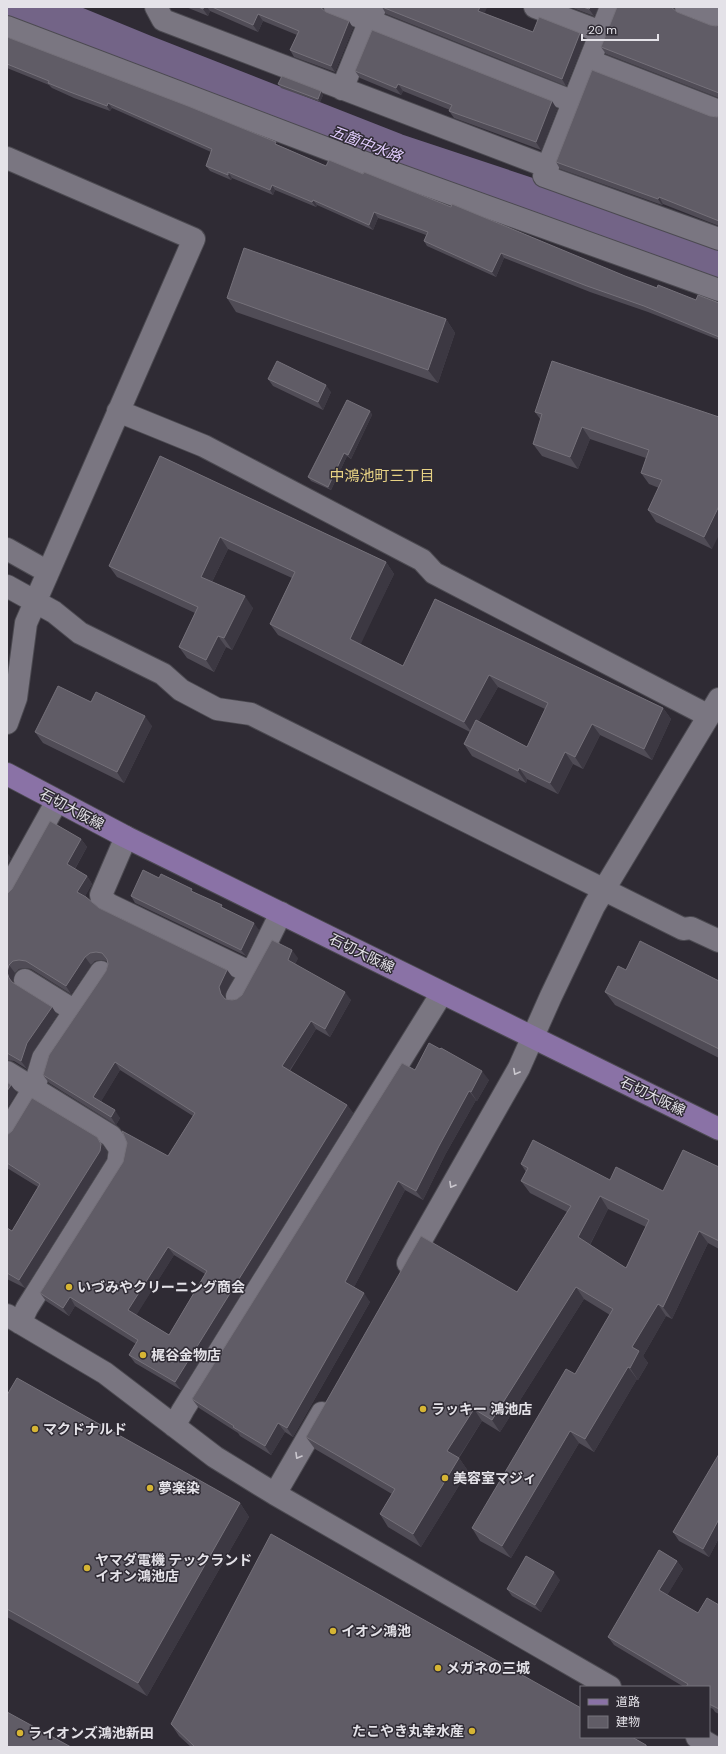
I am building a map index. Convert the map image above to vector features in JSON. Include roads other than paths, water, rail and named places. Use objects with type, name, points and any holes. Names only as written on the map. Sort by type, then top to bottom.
[{"type":"main road","name":"石切大阪線","points":[[7,774],[126,837],[442,993],[533,1036],[719,1129]]},
{"type":"street","points":[[156,7],[163,20],[548,167]]},
{"type":"street","points":[[335,7],[373,14],[574,102]]},
{"type":"street","points":[[535,7],[601,32]]},
{"type":"street","points":[[611,7],[544,176],[719,239]]},
{"type":"street","points":[[686,7],[719,20]]},
{"type":"street","points":[[342,88],[373,14]]},
{"type":"street","points":[[7,26],[349,158],[719,290]]},
{"type":"street","points":[[590,61],[719,111]]},
{"type":"street","points":[[7,158],[194,239],[34,601],[26,622],[16,698],[7,723]]},
{"type":"street","points":[[118,411],[204,446],[422,560],[434,573],[714,707],[594,906],[519,1068],[397,1281]]},
{"type":"street","points":[[7,549],[48,572]]},
{"type":"street","points":[[7,586],[54,612],[80,633],[163,674],[181,690],[217,708],[251,714],[683,929],[691,928],[719,941]]},
{"type":"street","points":[[7,891],[57,801]]},
{"type":"street","points":[[126,837],[102,891],[102,899],[110,905],[242,969],[245,970],[252,968],[256,964]]},
{"type":"street","points":[[237,996],[256,964],[281,913]]},
{"type":"street","points":[[7,1132],[34,1088],[43,1058],[101,972]]},
{"type":"street","points":[[25,980],[75,1011]]},
{"type":"street","points":[[174,1426],[442,993]]},
{"type":"street","points":[[7,1072],[111,1136],[120,1149],[118,1163],[27,1308],[14,1319],[105,1373],[215,1457],[275,1494],[608,1686]]},
{"type":"street","points":[[275,1494],[330,1399]]},
{"type":"street","points":[[699,1738],[714,1747]]},
{"type":"waterway","name":"五箇中水路","points":[[20,7],[142,57],[394,156],[719,264]]},
{"type":"place","name":"いづみやクリーニング商会","points":[[69,1287]]},
{"type":"place","name":"梶谷金物店","points":[[143,1355]]},
{"type":"place","name":"ラッキー 鴻池店","points":[[423,1409]]},
{"type":"place","name":"マクドナルド","points":[[35,1429]]},
{"type":"place","name":"美容室マジィ","points":[[445,1478]]},
{"type":"place","name":"夢楽染","points":[[150,1488]]},
{"type":"place","name":"ヤマダ電機 テックランド イオン鴻池店","points":[[87,1568]]},
{"type":"place","name":"イオン鴻池","points":[[333,1631]]},
{"type":"place","name":"メガネの三城","points":[[438,1668]]},
{"type":"place","name":"たこやき丸幸水産","points":[[472,1731]]},
{"type":"place","name":"ライオンズ鴻池新田","points":[[20,1733]]},
{"type":"district","name":"中鴻池町三丁目","points":[[382,476]]}]
